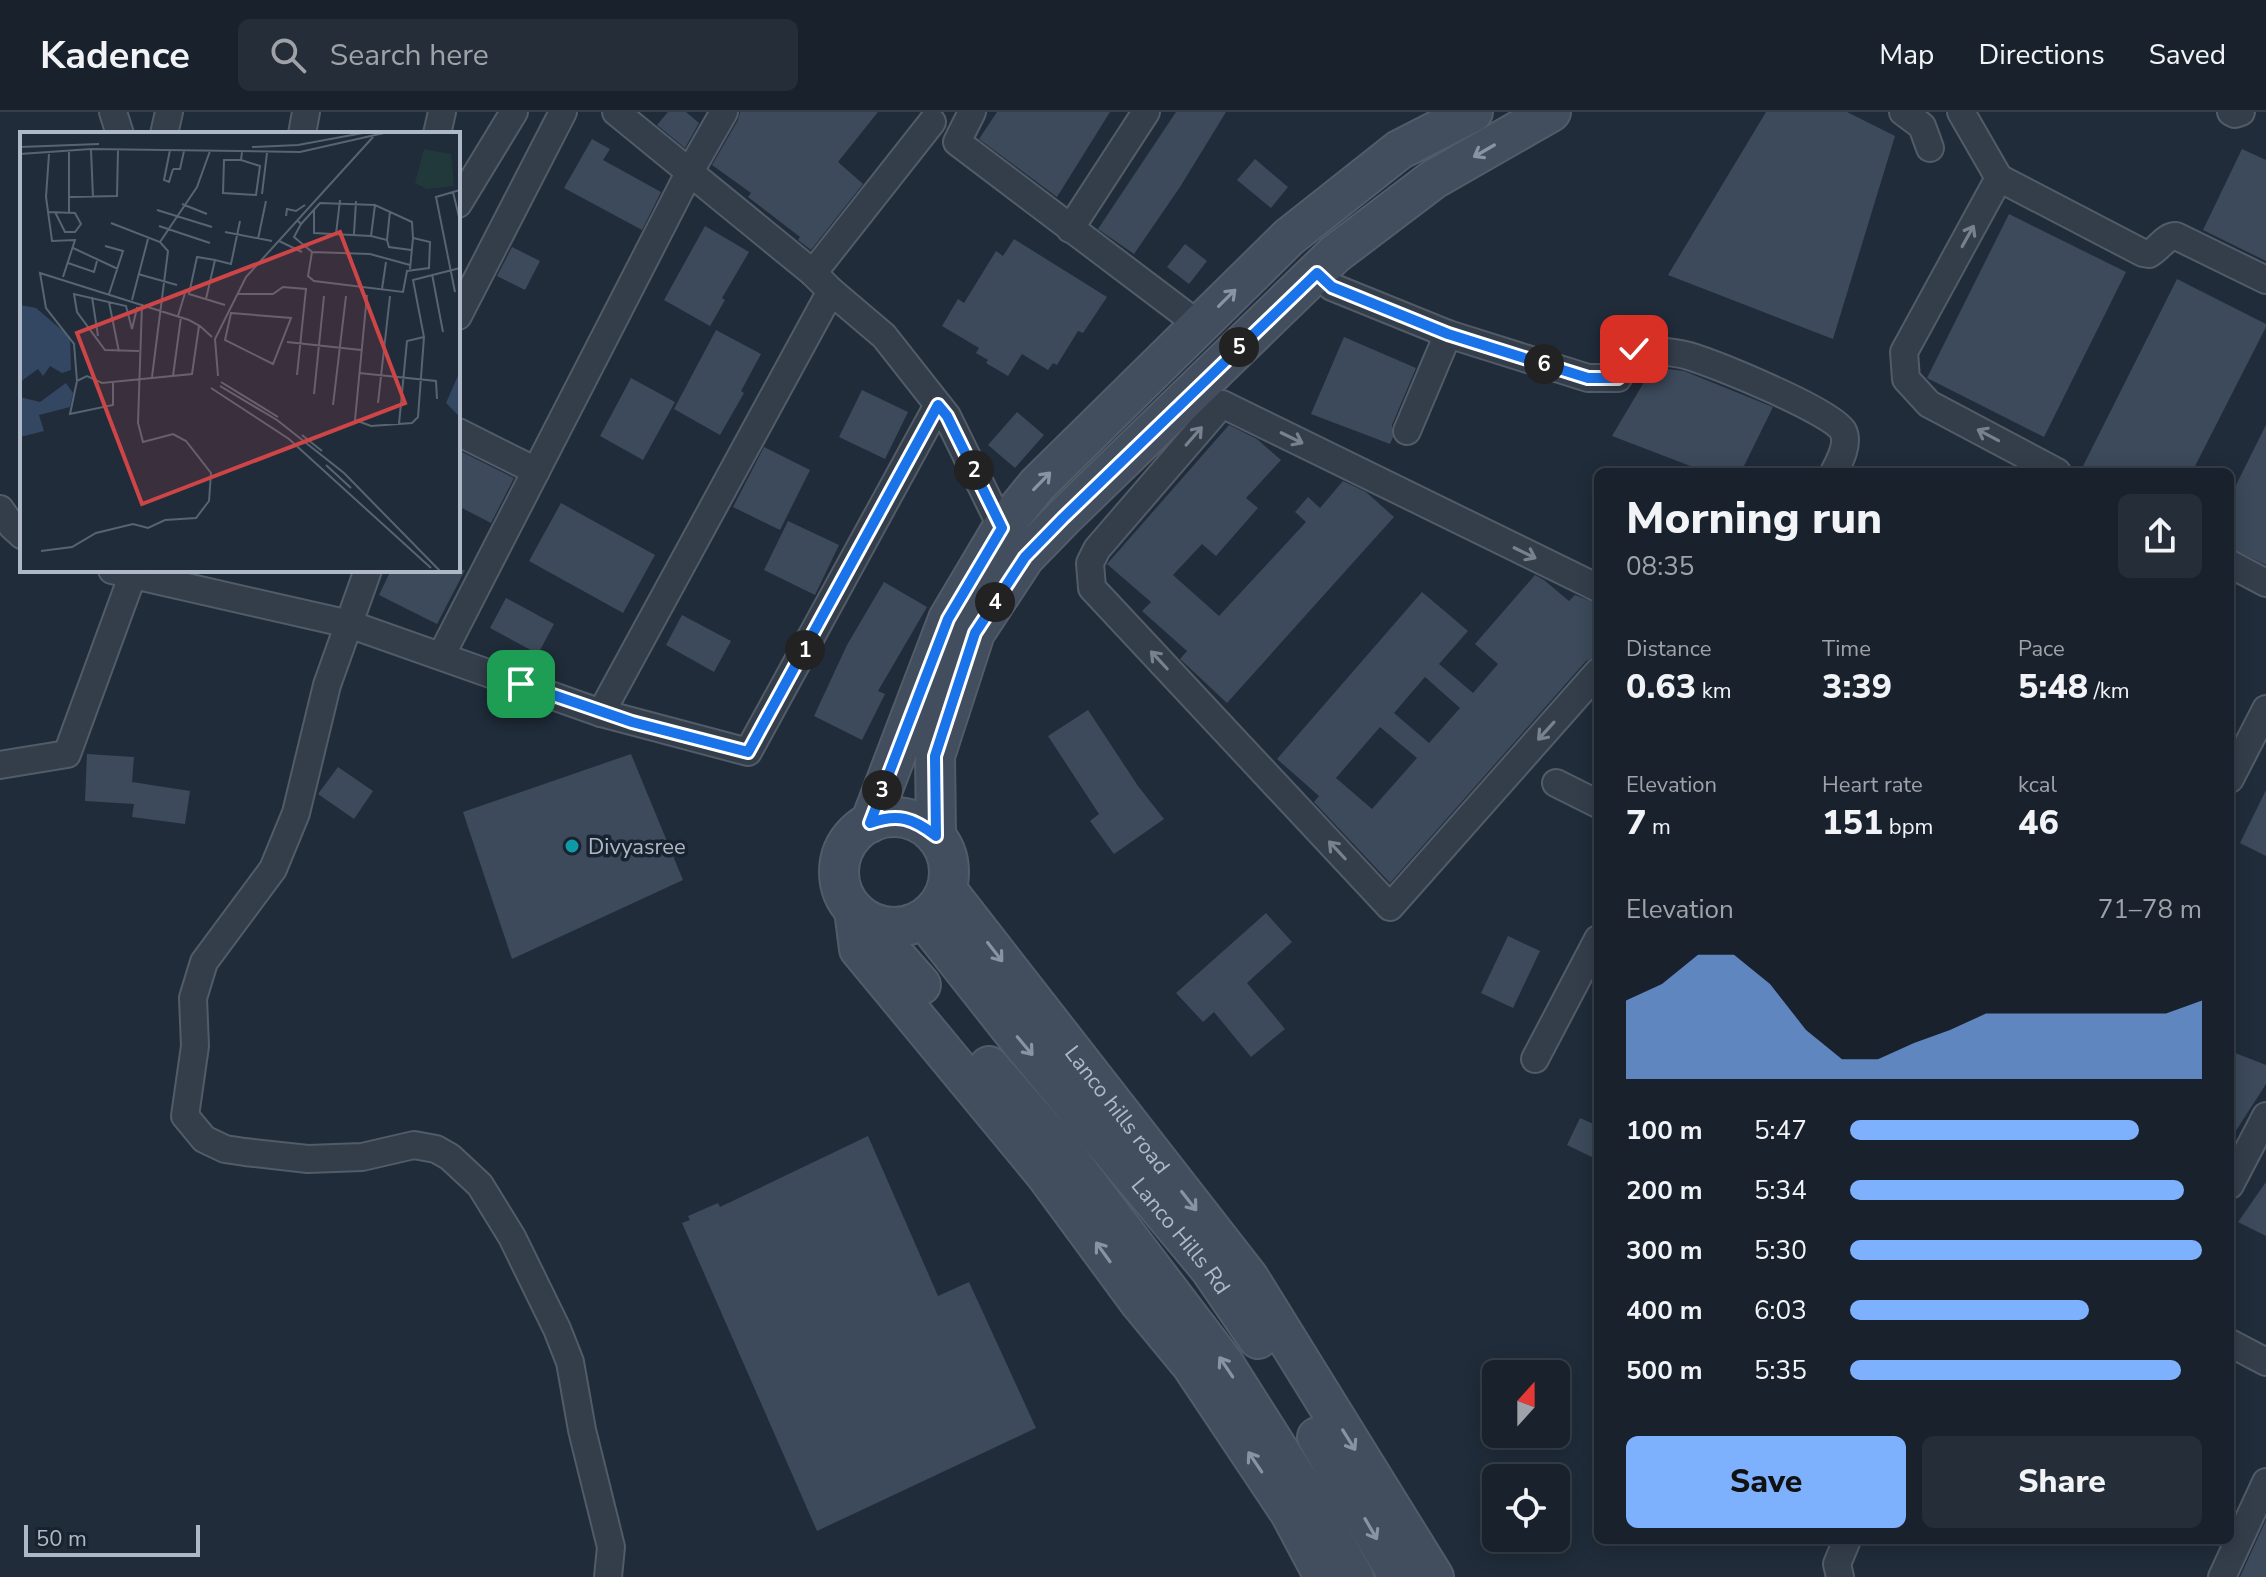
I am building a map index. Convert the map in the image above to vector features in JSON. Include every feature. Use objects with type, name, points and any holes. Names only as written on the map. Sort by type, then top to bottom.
[{"type":"main road","points":[[870,823],[948,619],[1002,528],[1037,485],[1289,237],[1399,150],[1473,112]]},
{"type":"main road","points":[[944,864],[921,824],[886,817],[856,832],[845,845],[839,878],[843,894],[854,910],[869,922],[887,927],[906,927],[924,919],[938,907],[944,864],[935,756],[975,633],[1025,557],[1141,458],[1335,254],[1434,179],[1551,112]]},
{"type":"main road","name":"Lanco hills road","points":[[944,864],[1249,1278],[1269,1333],[1434,1577]]},
{"type":"main road","points":[[854,910],[859,949],[1055,1164]]},
{"type":"main road","name":"Lanco Hills Rd","points":[[924,919],[1210,1269],[1269,1333],[1275,1364],[1399,1577]]},
{"type":"main road","name":"Lanco Hills Rd","points":[[887,927],[891,951],[1055,1164],[1223,1362],[1300,1507],[1354,1577]]},
{"type":"main road","points":[[1300,1507],[1324,1577]]},
{"type":"street","points":[[113,112],[119,132]]},
{"type":"street","points":[[164,132],[169,112]]},
{"type":"street","points":[[302,132],[306,112]]},
{"type":"street","points":[[437,132],[442,112]]},
{"type":"street","points":[[460,201],[514,112]]},
{"type":"street","points":[[616,112],[884,336],[947,416],[1002,528]]},
{"type":"street","points":[[441,656],[689,173],[724,112]]},
{"type":"street","points":[[972,112],[957,142],[1199,325]]},
{"type":"street","points":[[1070,229],[1146,112]]},
{"type":"street","points":[[1903,112],[1922,126],[1930,148]]},
{"type":"street","points":[[1961,112],[1999,178],[2143,253],[2149,254],[2166,239],[2176,236],[2266,280]]},
{"type":"street","points":[[460,312],[559,113]]},
{"type":"street","points":[[601,713],[822,282],[932,122]]},
{"type":"street","points":[[1999,178],[1904,352],[1906,379],[1929,404],[2049,468]]},
{"type":"street","points":[[1317,273],[1332,287],[1448,334],[1588,378],[1618,378],[1634,349],[1686,355],[1755,381],[1842,428],[1846,440],[1836,468]]},
{"type":"street","points":[[1407,431],[1448,334]]},
{"type":"street","points":[[1141,458],[1222,404],[1594,586]]},
{"type":"street","points":[[0,765],[67,754],[122,572],[349,624],[601,713],[748,752],[938,405]]},
{"type":"street","points":[[460,433],[536,471]]},
{"type":"street","points":[[1141,458],[1147,490]]},
{"type":"street","points":[[1141,458],[1147,490]]},
{"type":"street","points":[[1147,490],[1097,549],[1090,563],[1092,588],[1390,907],[1594,677]]},
{"type":"street","points":[[0,509],[20,533]]},
{"type":"street","points":[[2234,566],[2266,583]]},
{"type":"street","points":[[367,572],[327,685],[296,813],[273,869],[204,962],[193,998],[195,1046],[185,1116],[204,1139],[225,1149],[245,1152],[308,1159],[362,1157],[414,1145],[436,1149],[450,1157],[480,1185],[512,1237],[570,1362],[582,1430],[611,1547],[608,1577]]},
{"type":"street","points":[[2234,771],[2266,709]]},
{"type":"street","points":[[1556,783],[1594,802]]},
{"type":"street","points":[[1535,1059],[1594,947]]},
{"type":"street","points":[[2234,1177],[2266,1116]]},
{"type":"street","points":[[2234,1345],[2266,1362]]},
{"type":"street","points":[[2222,1577],[2266,1482]]},
{"type":"street","points":[[1840,1577],[1837,1564],[1845,1544]]},
{"type":"building","points":[[668,112],[686,112],[699,123],[685,148],[657,125]]},
{"type":"building","points":[[740,112],[878,112],[838,162],[863,184],[811,250],[798,240],[800,237],[748,197],[751,193],[712,165]]},
{"type":"building","points":[[997,112],[1110,112],[1057,197],[979,139]]},
{"type":"building","points":[[1176,112],[1226,112],[1134,254],[1098,229]]},
{"type":"building","points":[[1766,112],[1847,112],[1895,136],[1833,339],[1668,275]]},
{"type":"building","points":[[592,139],[610,149],[603,160],[661,192],[642,230],[564,188]]},
{"type":"building","points":[[2242,149],[2266,160],[2266,261],[2203,230]]},
{"type":"building","points":[[1255,159],[1288,187],[1271,208],[1237,180]]},
{"type":"building","points":[[2009,214],[2126,272],[2044,437],[1927,378]]},
{"type":"building","points":[[705,226],[749,252],[722,298],[725,300],[710,326],[664,300]]},
{"type":"building","points":[[1014,239],[1107,297],[1083,333],[1078,331],[1057,365],[1053,363],[1048,370],[1022,354],[1008,376],[986,363],[988,360],[976,353],[979,348],[942,326],[958,299],[964,303],[996,251],[1003,256]]},
{"type":"building","points":[[1185,244],[1207,261],[1189,284],[1167,267]]},
{"type":"building","points":[[512,247],[540,261],[525,290],[497,276]]},
{"type":"building","points":[[2177,279],[2266,324],[2194,468],[2082,468]]},
{"type":"building","points":[[716,330],[761,354],[741,391],[744,393],[720,435],[674,409]]},
{"type":"building","points":[[1344,337],[1416,368],[1392,425],[1390,444],[1311,414]]},
{"type":"building","points":[[1653,367],[1684,371],[1773,407],[1743,468],[1696,468],[1612,436]]},
{"type":"building","points":[[631,378],[675,402],[643,460],[600,436]]},
{"type":"building","points":[[862,390],[908,412],[885,459],[839,437]]},
{"type":"building","points":[[1017,412],[1044,435],[1015,468],[988,445]]},
{"type":"building","points":[[1229,425],[1257,439],[1281,460],[1246,498],[1258,508],[1216,556],[1202,544],[1173,575],[1219,616],[1306,522],[1295,512],[1308,497],[1320,508],[1343,481],[1366,492],[1394,517],[1227,703],[1180,659],[1187,651],[1142,611],[1151,602],[1107,564]]},
{"type":"building","points":[[2266,425],[2266,565],[2234,550],[2234,489]]},
{"type":"building","points":[[764,447],[810,470],[780,530],[733,507]]},
{"type":"building","points":[[460,451],[514,478],[491,523],[460,507]]},
{"type":"building","points":[[561,503],[655,555],[623,613],[529,561]]},
{"type":"building","points":[[788,521],[839,545],[815,595],[764,570]]},
{"type":"building","points":[[465,570],[437,624],[379,595],[390,572]]},
{"type":"building","points":[[1535,575],[1569,601],[1575,595],[1594,602],[1594,658],[1586,661],[1390,883],[1314,802],[1319,796],[1277,759],[1422,592],[1468,631],[1439,664],[1473,693],[1498,664],[1475,644]],"holes":[[[1425,677],[1460,708],[1429,743],[1394,713]],[[1380,727],[1417,758],[1372,809],[1336,778]]]},
{"type":"building","points":[[884,582],[927,607],[878,691],[885,694],[862,740],[814,716],[847,645]]},
{"type":"building","points":[[506,598],[554,624],[538,654],[490,628]]},
{"type":"building","points":[[682,615],[731,641],[714,672],[666,645]]},
{"type":"building","points":[[1088,710],[1138,786],[1164,819],[1114,854],[1090,821],[1099,814],[1048,736]]},
{"type":"building","points":[[87,754],[134,757],[132,782],[190,791],[185,824],[132,817],[134,804],[85,801]]},
{"type":"building","name":"Divyasree","points":[[631,754],[683,880],[512,959],[463,812]]},
{"type":"building","points":[[338,767],[373,791],[354,819],[318,794]]},
{"type":"building","points":[[2266,790],[2266,856],[2240,843]]},
{"type":"building","points":[[1266,913],[1292,942],[1247,983],[1285,1029],[1251,1057],[1214,1012],[1203,1022],[1176,993]]},
{"type":"building","points":[[1508,936],[1540,951],[1513,1008],[1481,993]]},
{"type":"building","points":[[2234,1053],[2266,1065],[2266,1084],[2234,1134]]},
{"type":"building","points":[[1580,1118],[1594,1124],[1594,1158],[1567,1145]]},
{"type":"building","points":[[868,1136],[938,1296],[969,1282],[1036,1428],[817,1531],[682,1223],[690,1220],[688,1216],[718,1203],[720,1207]]},
{"type":"building","points":[[2266,1182],[2266,1236],[2238,1222]]},
{"type":"building","points":[[2266,1520],[2266,1577],[2240,1577]]},
{"type":"place","name":"Divyasree","points":[[572,846]]},
{"type":"route","points":[[521,684],[601,713],[748,752],[938,405],[947,416],[1002,528],[948,619],[870,823],[886,817],[903,818],[921,824],[936,836],[935,756],[975,633],[1025,557],[1317,273],[1332,287],[1448,334],[1588,378],[1618,378],[1634,349]]}]
